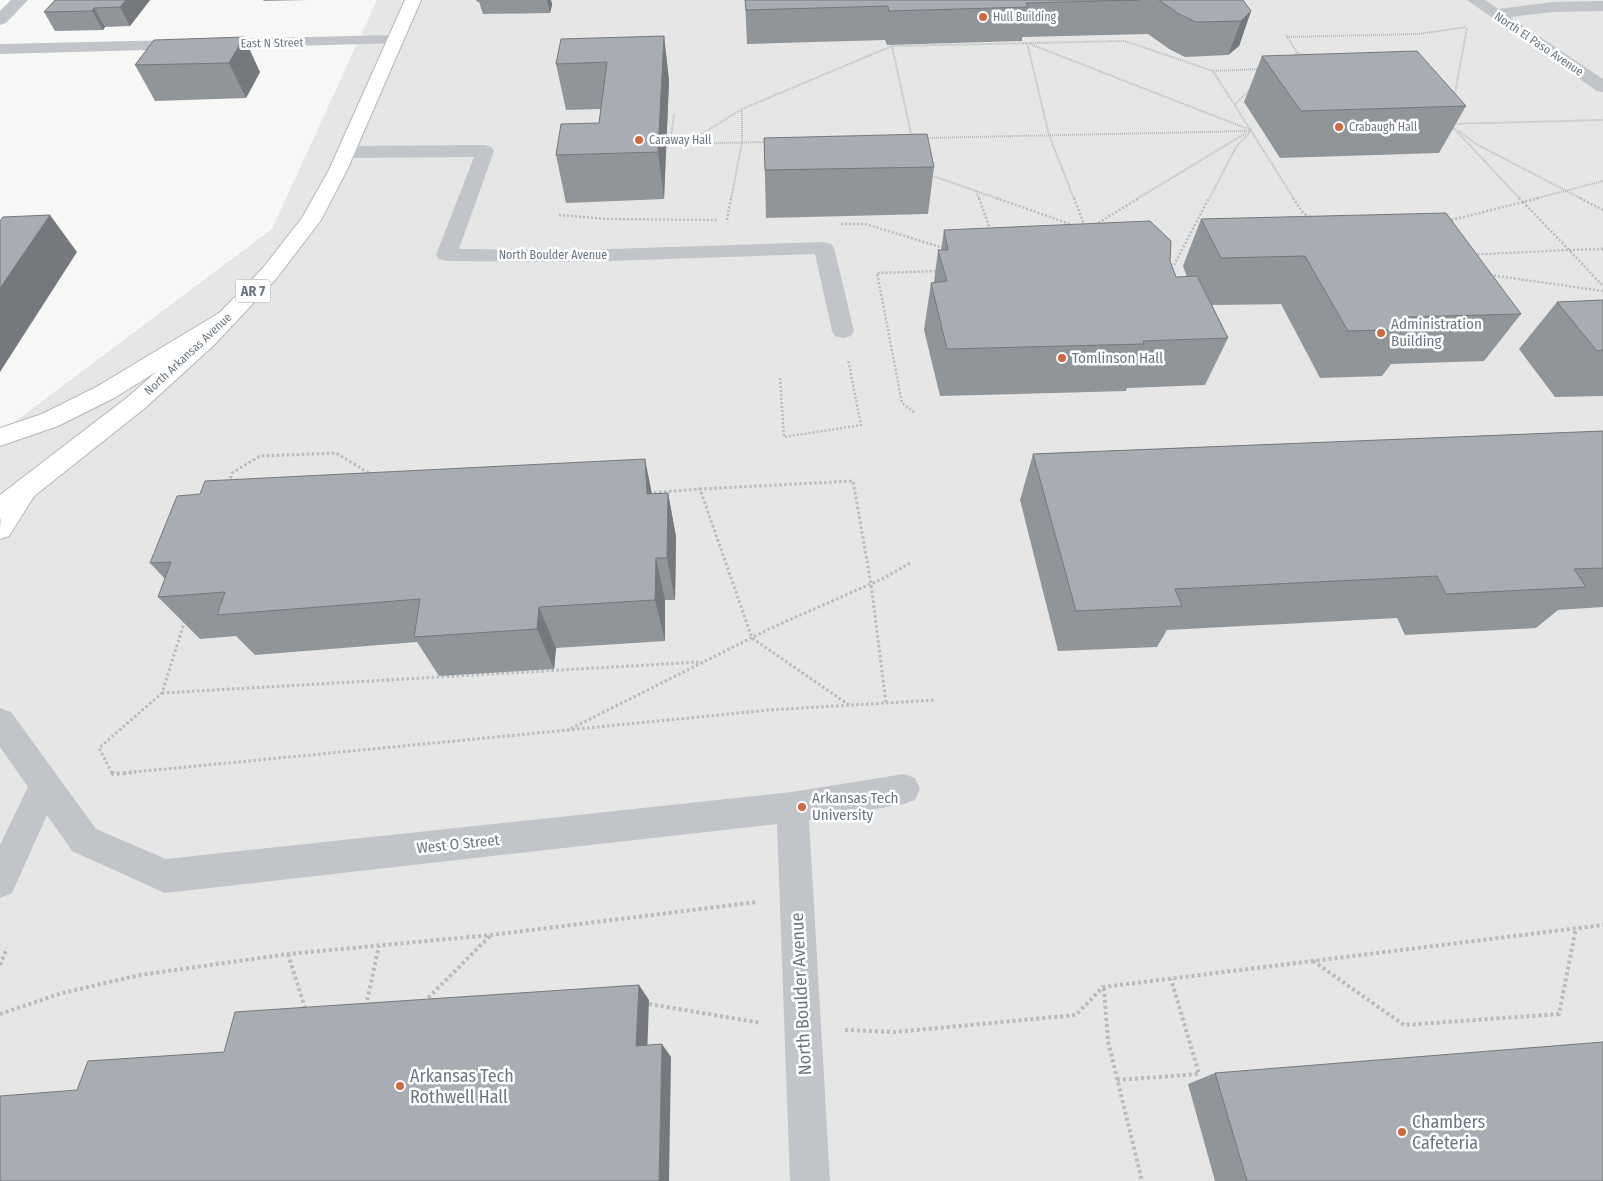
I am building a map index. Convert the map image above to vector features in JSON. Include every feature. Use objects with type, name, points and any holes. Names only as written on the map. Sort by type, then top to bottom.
[{"type":"main road","name":"North Arkansas Avenue","points":[[0,509],[137,402],[226,318],[269,274],[311,220],[346,152],[413,0]]},
{"type":"main road","points":[[0,437],[50,420],[106,392],[226,318]]},
{"type":"main road","points":[[0,529],[25,490]]},
{"type":"street","points":[[0,20],[20,0]]},
{"type":"street","name":"North El Paso Avenue","points":[[1476,0],[1603,87]]},
{"type":"street","points":[[1495,14],[1553,7],[1603,6]]},
{"type":"street","name":"East N Street","points":[[0,49],[395,40]]},
{"type":"street","name":"North Boulder Avenue","points":[[346,152],[485,151],[446,255],[580,256],[824,248],[843,332]]},
{"type":"street","name":"West O Street","points":[[0,722],[84,840],[165,876],[792,807],[904,789]]},
{"type":"street","points":[[0,881],[45,785]]},
{"type":"street","name":"North Boulder Avenue","points":[[792,807],[810,1181]]},
{"type":"path","points":[[1453,104],[1470,5],[1476,0]]},
{"type":"path","points":[[1302,60],[1287,36],[1419,34],[1467,27]]},
{"type":"path","points":[[686,144],[742,109],[892,46],[1125,41],[1213,71],[1266,69]]},
{"type":"path","points":[[1027,43],[1251,130]]},
{"type":"path","points":[[929,175],[1086,230],[1049,135],[1027,43]]},
{"type":"path","points":[[892,46],[912,139]]},
{"type":"path","points":[[1298,53],[1307,56]]},
{"type":"path","points":[[1290,58],[1298,53]]},
{"type":"path","points":[[1213,71],[1251,130]]},
{"type":"path","points":[[1213,71],[1304,214],[1318,222]]},
{"type":"path","points":[[1235,104],[1255,86]]},
{"type":"path","points":[[727,220],[742,143],[742,109]]},
{"type":"path","points":[[674,114],[671,137],[676,144],[772,142]]},
{"type":"path","points":[[1450,124],[1451,119]]},
{"type":"path","points":[[1450,124],[1603,120]]},
{"type":"path","points":[[1450,124],[1476,144],[1603,210]]},
{"type":"path","points":[[1450,124],[1603,286]]},
{"type":"path","points":[[922,138],[1251,130]]},
{"type":"path","points":[[1095,225],[1251,130]]},
{"type":"path","points":[[1166,264],[1174,265],[1236,148],[1251,130]]},
{"type":"path","points":[[1603,181],[1292,260],[1377,259],[1603,249]]},
{"type":"path","points":[[976,191],[993,237]]},
{"type":"path","points":[[1348,240],[1362,250]]},
{"type":"path","points":[[1370,254],[1377,259],[1397,262]]},
{"type":"path","points":[[914,412],[902,403],[877,273],[946,271]]},
{"type":"path","points":[[1485,274],[1603,291]]},
{"type":"path","points":[[780,378],[784,437],[861,425],[843,332]]},
{"type":"path","points":[[226,492],[232,473],[260,456],[336,453],[373,476]]},
{"type":"path","points":[[640,494],[853,481],[871,584],[886,703]]},
{"type":"path","points":[[700,489],[752,638],[850,705]]},
{"type":"path","points":[[568,730],[752,638],[871,584],[910,563]]},
{"type":"path","points":[[188,611],[162,693],[99,748],[112,774],[768,710],[936,700]]},
{"type":"path","points":[[162,693],[703,662]]},
{"type":"path","points":[[0,1014],[62,994],[140,975],[288,954],[491,935],[764,901]]},
{"type":"path","points":[[649,1004],[802,1029],[895,1032],[1076,1015],[1104,987],[1603,925]]},
{"type":"path","points":[[1313,961],[1404,1025],[1559,1014],[1576,928]]},
{"type":"path","points":[[422,1004],[491,935]]},
{"type":"path","points":[[365,1011],[379,946]]},
{"type":"path","points":[[0,965],[7,948]]},
{"type":"path","points":[[288,954],[308,1015]]},
{"type":"path","points":[[1117,1080],[1199,1074],[1171,979]]},
{"type":"path","points":[[1104,987],[1108,1041],[1142,1181]]},
{"type":"shaded area","name":"Arkansas Tech University","points":[[377,0],[1603,0],[1603,1181],[0,1181],[0,433],[272,229]]},
{"type":"building","points":[[55,0],[126,0],[120,7],[94,8],[92,11],[44,12]]},
{"type":"building","points":[[745,0],[1139,0],[1026,3],[1028,7],[889,11],[888,6],[746,10]]},
{"type":"building","points":[[1159,0],[1243,0],[1251,11],[1241,21],[1196,22],[1179,14]]},
{"type":"building","points":[[664,36],[658,152],[556,155],[561,124],[599,123],[607,62],[556,64],[561,39]]},
{"type":"building","points":[[244,37],[229,63],[135,65],[154,40]]},
{"type":"building","points":[[1417,51],[1466,106],[1301,111],[1262,56]]},
{"type":"building","points":[[927,134],[934,167],[765,170],[764,138]]},
{"type":"building","points":[[1446,213],[1521,314],[1406,317],[1414,329],[1348,331],[1305,256],[1221,258],[1201,219]]},
{"type":"building","points":[[50,215],[0,288],[0,221],[3,217]]},
{"type":"building","points":[[1150,221],[1171,241],[1170,261],[1176,277],[1197,276],[1228,338],[1143,341],[1144,344],[947,349],[931,283],[947,281],[938,250],[948,250],[944,230]]},
{"type":"building","points":[[1603,300],[1603,350],[1597,351],[1557,302]]},
{"type":"building","points":[[1603,431],[1603,568],[1574,569],[1586,587],[1446,594],[1437,576],[1175,589],[1182,606],[1076,611],[1033,454]]},
{"type":"building","points":[[645,459],[647,494],[668,493],[667,558],[656,558],[655,600],[539,607],[537,629],[414,637],[420,599],[217,615],[225,592],[158,597],[171,562],[150,563],[177,496],[200,494],[205,481]]},
{"type":"building","name":"Arkansas Tech Rothwell Hall","points":[[639,985],[636,1046],[662,1044],[659,1181],[0,1181],[0,1096],[77,1090],[88,1061],[224,1052],[235,1012]]},
{"type":"building","name":"Chambers Cafeteria","points":[[1603,1042],[1603,1181],[1247,1181],[1215,1073]]},
{"type":"place","name":"Hull Building","points":[[983,17]]},
{"type":"place","name":"Crabaugh Hall","points":[[1339,127]]},
{"type":"place","name":"Caraway Hall","points":[[639,140]]},
{"type":"place","name":"Administration Building","points":[[1381,333]]},
{"type":"place","name":"Tomlinson Hall","points":[[1062,358]]},
{"type":"place","name":"Arkansas Tech University","points":[[802,807]]},
{"type":"place","name":"Arkansas Tech Rothwell Hall","points":[[400,1086]]},
{"type":"place","name":"Chambers Cafeteria","points":[[1402,1132]]}]
